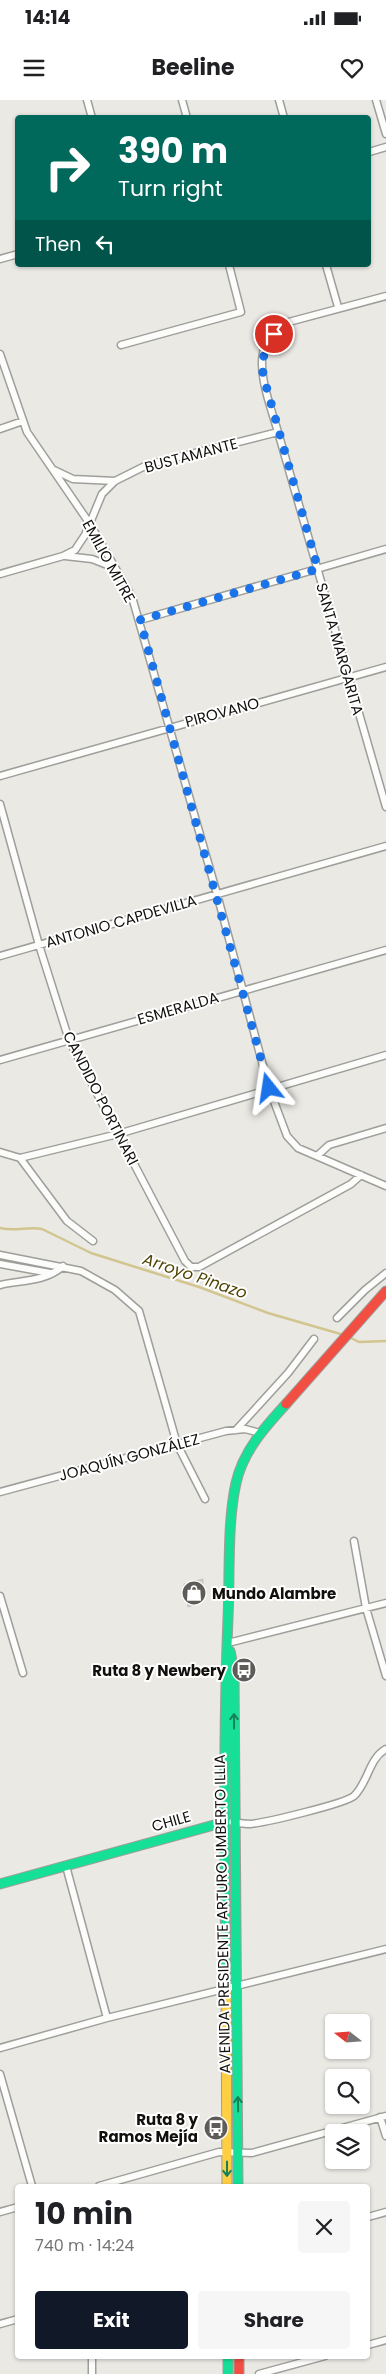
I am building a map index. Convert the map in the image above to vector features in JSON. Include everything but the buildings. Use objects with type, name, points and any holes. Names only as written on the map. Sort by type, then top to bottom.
[{"type":"main road","name":"AVENIDA PRESIDENTE ARTURO UMBERTO ILLIA","points":[[238,2184],[236,1986],[224,1711],[232,1523],[236,1484],[244,1460],[260,1433],[386,1290]]},
{"type":"main road","name":"AVENIDA PRESIDENTE ARTURO UMBERTO ILLIA","points":[[227,2184],[226,1989],[230,1822]]},
{"type":"main road","name":"CHILE","points":[[0,1884],[230,1822]]},
{"type":"main road","points":[[228,2359],[228,2374]]},
{"type":"main road","points":[[239,2359],[239,2374]]},
{"type":"street","points":[[87,100],[91,115]]},
{"type":"street","points":[[182,100],[186,115]]},
{"type":"street","points":[[280,100],[283,115]]},
{"type":"street","points":[[376,100],[386,134]]},
{"type":"street","points":[[371,151],[386,147]]},
{"type":"street","points":[[0,259],[15,255]]},
{"type":"street","points":[[122,345],[242,312],[230,267]]},
{"type":"street","points":[[327,267],[338,307]]},
{"type":"street","name":"SANTA MARGARITA","points":[[386,296],[338,307],[285,323],[265,347],[262,357],[263,375],[278,432],[386,807]]},
{"type":"street","name":"EMILIO MITRE","points":[[0,354],[27,432],[90,524],[132,597],[217,894],[269,1088],[287,1136],[298,1148],[386,1186]]},
{"type":"street","points":[[0,429],[23,421]]},
{"type":"street","name":"BUSTAMANTE","points":[[0,574],[63,556],[75,550],[90,524],[102,494],[115,481],[147,465],[278,432]]},
{"type":"street","points":[[54,470],[73,479],[83,481],[115,481]]},
{"type":"street","points":[[140,620],[386,549]]},
{"type":"street","points":[[63,556],[92,559],[116,568]]},
{"type":"street","name":"PIROVANO","points":[[0,776],[170,726],[386,667]]},
{"type":"street","name":"CANDIDO PORTINARI","points":[[0,804],[39,945],[69,1040],[185,1261],[191,1267],[199,1267],[279,1225],[351,1184],[361,1175]]},
{"type":"street","name":"ANTONIO CAPDEVILLA","points":[[0,956],[386,846]]},
{"type":"street","name":"ESMERALDA","points":[[0,1060],[386,950]]},
{"type":"street","points":[[0,1152],[20,1158],[118,1134],[386,1055]]},
{"type":"street","points":[[317,1156],[329,1145],[386,1128]]},
{"type":"street","points":[[20,1158],[67,1221],[93,1241]]},
{"type":"street","points":[[0,1255],[63,1266],[97,1278],[127,1298],[138,1311],[177,1444],[204,1499]]},
{"type":"street","points":[[0,1264],[52,1274]]},
{"type":"street","points":[[0,1285],[28,1281],[52,1274],[63,1266]]},
{"type":"street","points":[[337,1318],[365,1290],[386,1273]]},
{"type":"street","points":[[236,1430],[288,1373],[314,1339]]},
{"type":"street","name":"JOAQUÍN GONZÁLEZ","points":[[0,1492],[236,1430],[249,1430],[260,1433]]},
{"type":"street","points":[[354,1542],[366,1608],[386,1676]]},
{"type":"street","points":[[0,1596],[23,1673]]},
{"type":"street","points":[[228,1643],[386,1603]]},
{"type":"street","name":"CHILE","points":[[230,1822],[255,1823],[345,1801],[359,1790],[375,1761],[381,1752],[386,1749]]},
{"type":"street","points":[[66,1866],[107,2018]]},
{"type":"street","points":[[0,2048],[107,2018],[386,1949]]},
{"type":"street","points":[[0,2074],[31,2184]]},
{"type":"street","points":[[106,2184],[219,2152],[252,2153],[383,2116],[386,2136]]},
{"type":"street","points":[[0,2212],[15,2208]]},
{"type":"street","points":[[370,2216],[386,2212]]},
{"type":"street","points":[[0,2324],[15,2320]]},
{"type":"street","points":[[370,2344],[386,2340]]},
{"type":"street","points":[[92,2359],[92,2374]]},
{"type":"street","points":[[259,2374],[314,2359]]},
{"type":"waterway","name":"Arroyo Pinazo","points":[[0,1228],[42,1229],[91,1253],[199,1287],[268,1313],[344,1335]]},
{"type":"waterway","name":"Arroyo Pinazo","points":[[349,1337],[359,1342],[386,1341]]},
{"type":"traffic: fast","points":[[226,1988],[225,1757],[231,1515],[236,1483],[244,1460],[256,1440],[286,1404]]},
{"type":"traffic: fast","points":[[230,1651],[234,1670],[238,2184]]},
{"type":"traffic: fast","points":[[0,1884],[225,1822]]},
{"type":"traffic: fast","points":[[228,2359],[228,2374]]},
{"type":"traffic: slow","points":[[226,1988],[227,2184]]},
{"type":"traffic: jam","points":[[286,1404],[386,1291]]},
{"type":"traffic: jam","points":[[239,2359],[239,2374]]},
{"type":"place","name":"Mundo Alambre","points":[[194,1593]]},
{"type":"place","name":"Ruta 8 y Newbery","points":[[244,1670]]},
{"type":"place","name":"Ruta 8 y Ramos Mejía","points":[[216,2128]]},
{"type":"route","points":[[269,1088],[140,620],[318,569],[263,375],[262,357],[265,347],[274,334]]}]
